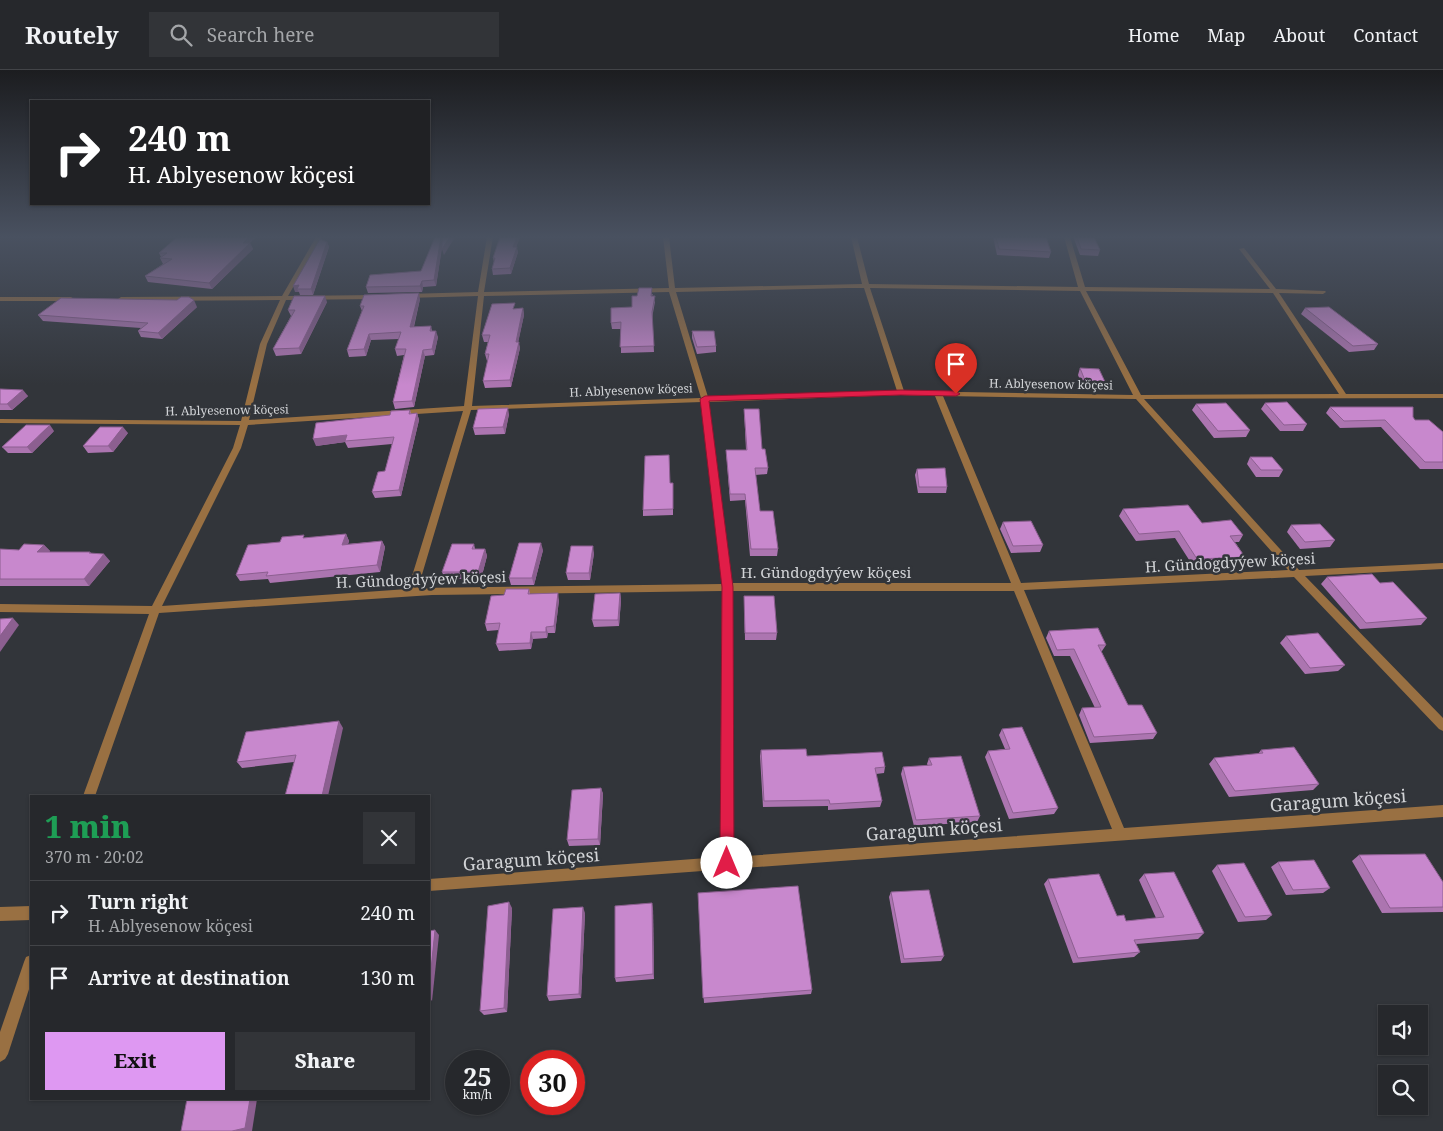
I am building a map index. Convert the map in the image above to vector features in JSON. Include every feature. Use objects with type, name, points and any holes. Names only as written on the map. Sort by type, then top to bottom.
[{"type":"street","points":[[89,795],[155,610],[237,448],[246,423],[259,358],[283,299],[290,287]]},
{"type":"street","points":[[412,592],[468,408],[482,287]]},
{"type":"street","points":[[672,287],[705,399],[727,587],[727,863]]},
{"type":"street","points":[[402,296],[841,287]]},
{"type":"street","points":[[866,287],[901,393]]},
{"type":"street","points":[[903,287],[1323,292]]},
{"type":"street","points":[[1271,287],[1344,396]]},
{"type":"street","points":[[1082,289],[1138,397],[1296,574],[1443,726]]},
{"type":"street","points":[[117,299],[382,297]]},
{"type":"street","points":[[0,299],[78,299]]},
{"type":"street","name":"H. Ablyesenow köçesi","points":[[0,421],[246,423],[468,408],[901,393],[1138,397],[1443,396]]},
{"type":"street","points":[[938,394],[1120,834]]},
{"type":"street","name":"H. Gündogdyýew köçesi","points":[[0,608],[155,610],[412,592],[727,587],[1017,587],[1443,566]]},
{"type":"street","name":"Garagum köçesi","points":[[430,885],[1443,811]]},
{"type":"street","points":[[0,914],[30,913]]},
{"type":"street","points":[[0,1054],[30,965]]},
{"type":"building","points":[[298,287],[312,287],[311,289],[297,289]]},
{"type":"building","points":[[639,288],[652,288],[651,296],[655,296],[652,312],[654,346],[620,347],[621,322],[611,323],[611,308],[632,307],[632,296],[637,296]]},
{"type":"building","points":[[419,293],[410,327],[431,326],[430,331],[436,331],[432,349],[423,350],[412,401],[393,402],[406,349],[395,349],[401,332],[369,334],[364,349],[347,350],[364,306],[360,306],[364,295]]},
{"type":"building","points":[[294,296],[325,296],[299,348],[273,349],[295,310],[288,310]]},
{"type":"building","points":[[181,297],[189,297],[194,300],[158,333],[138,331],[148,323],[38,315],[61,298],[177,300]]},
{"type":"building","points":[[515,303],[513,309],[523,308],[516,342],[519,342],[510,380],[483,381],[489,354],[485,354],[490,335],[482,335],[492,304]]},
{"type":"building","points":[[1329,307],[1378,344],[1353,346],[1305,308]]},
{"type":"building","points":[[692,331],[714,331],[716,346],[697,347]]},
{"type":"building","points":[[1080,368],[1099,369],[1106,384],[1086,383]]},
{"type":"building","points":[[0,389],[23,390],[7,404],[0,404]]},
{"type":"building","points":[[1287,402],[1307,424],[1284,425],[1265,403]]},
{"type":"building","points":[[1226,403],[1250,430],[1218,431],[1196,404]]},
{"type":"building","points":[[1330,407],[1413,407],[1413,417],[1415,420],[1429,420],[1443,432],[1443,462],[1425,462],[1385,420],[1344,421]]},
{"type":"building","points":[[508,408],[503,427],[473,428],[478,409]]},
{"type":"building","points":[[744,409],[759,409],[762,449],[765,449],[768,468],[755,468],[760,511],[773,511],[778,549],[751,549],[745,494],[730,494],[726,450],[747,450]]},
{"type":"building","points":[[410,410],[409,414],[417,413],[399,490],[372,492],[378,472],[385,471],[394,437],[345,441],[347,435],[313,439],[316,423],[390,415],[391,411]]},
{"type":"building","points":[[26,425],[50,425],[27,447],[2,447]]},
{"type":"building","points":[[100,427],[123,427],[108,446],[83,446]]},
{"type":"building","points":[[669,455],[670,483],[673,483],[673,509],[643,510],[645,456]]},
{"type":"building","points":[[1250,457],[1272,457],[1283,470],[1261,470]]},
{"type":"building","points":[[945,468],[947,487],[919,487],[917,469]]},
{"type":"building","points":[[1188,505],[1202,523],[1231,520],[1243,535],[1230,536],[1245,557],[1197,559],[1179,531],[1139,534],[1123,509]]},
{"type":"building","points":[[1031,521],[1043,545],[1013,546],[1003,522]]},
{"type":"building","points":[[1320,524],[1335,540],[1305,542],[1291,525]]},
{"type":"building","points":[[346,534],[342,545],[382,541],[377,565],[266,576],[268,572],[236,575],[248,545],[280,542],[282,537],[304,535],[303,538]]},
{"type":"building","points":[[519,543],[541,543],[532,578],[509,578]]},
{"type":"building","points":[[24,544],[44,545],[37,552],[90,552],[104,554],[84,579],[0,579],[0,549],[19,550]]},
{"type":"building","points":[[452,544],[474,544],[472,549],[485,549],[478,572],[442,572]]},
{"type":"building","points":[[571,546],[593,546],[589,573],[566,573]]},
{"type":"building","points":[[1372,574],[1380,583],[1393,582],[1427,618],[1366,623],[1327,577]]},
{"type":"building","points":[[506,589],[529,589],[528,594],[558,593],[554,626],[546,627],[546,632],[531,632],[530,643],[496,644],[500,623],[485,624],[491,596],[504,595]]},
{"type":"building","points":[[620,593],[618,620],[592,620],[595,594]]},
{"type":"building","points":[[744,596],[774,596],[777,633],[745,633]]},
{"type":"building","points":[[13,618],[0,636],[0,619]]},
{"type":"building","points":[[1098,628],[1106,645],[1098,645],[1128,705],[1142,705],[1157,733],[1094,737],[1082,708],[1101,707],[1074,649],[1057,650],[1049,631]]},
{"type":"building","points":[[1318,633],[1345,665],[1310,668],[1286,636]]},
{"type":"building","points":[[339,721],[322,795],[285,795],[296,755],[237,762],[246,732]]},
{"type":"building","points":[[1022,727],[1058,808],[1013,813],[988,751],[1010,749],[1002,729]]},
{"type":"building","points":[[1294,747],[1319,784],[1235,791],[1214,758],[1263,753],[1261,750]]},
{"type":"building","points":[[806,749],[807,756],[882,752],[885,767],[875,768],[882,801],[830,804],[829,800],[764,801],[761,750]]},
{"type":"building","points":[[961,756],[980,816],[916,820],[903,767],[932,765],[929,758]]},
{"type":"building","points":[[601,788],[598,839],[567,840],[572,790]]},
{"type":"building","points":[[1425,854],[1443,882],[1443,907],[1390,908],[1359,855]]},
{"type":"building","points":[[1314,860],[1330,888],[1293,890],[1278,862]]},
{"type":"building","points":[[1244,863],[1272,915],[1245,917],[1217,865]]},
{"type":"building","points":[[1174,872],[1204,933],[1134,940],[1140,952],[1078,958],[1048,879],[1099,874],[1117,916],[1124,915],[1126,921],[1164,917],[1144,874]]},
{"type":"building","points":[[798,886],[812,990],[703,998],[698,893]]},
{"type":"building","points":[[929,890],[944,956],[904,959],[891,892]]},
{"type":"building","points":[[509,902],[504,1008],[480,1011],[488,906]]},
{"type":"building","points":[[652,903],[653,974],[615,978],[615,906]]},
{"type":"building","points":[[583,907],[579,994],[547,996],[553,909]]},
{"type":"building","points":[[435,930],[430,980],[430,931]]},
{"type":"building","points":[[187,1100],[250,1100],[245,1128],[232,1131],[181,1131]]},
{"type":"route","points":[[727,863],[727,587],[705,399],[901,393],[956,394]]}]
